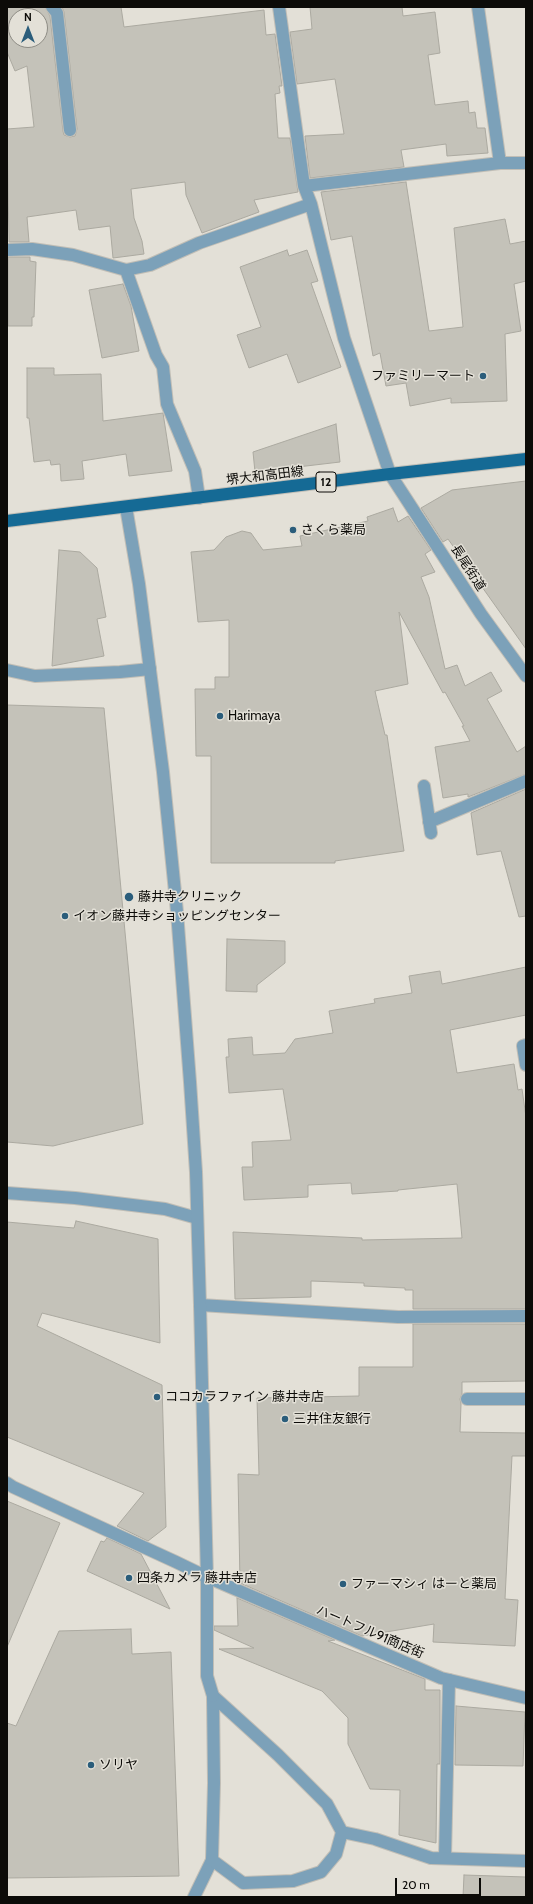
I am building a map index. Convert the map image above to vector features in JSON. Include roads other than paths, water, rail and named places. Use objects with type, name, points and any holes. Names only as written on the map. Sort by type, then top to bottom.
[{"type":"main road","name":"堺大和高田線","points":[[7,522],[390,474],[526,459]]},
{"type":"street","points":[[52,7],[57,13],[70,130]]},
{"type":"street","name":"長尾街道","points":[[279,7],[304,186],[311,204],[344,338],[390,474],[481,614],[526,676]]},
{"type":"street","points":[[478,7],[500,164]]},
{"type":"street","points":[[304,186],[500,164],[526,163]]},
{"type":"street","points":[[7,250],[32,249],[73,255],[126,270],[150,265],[199,243],[311,204]]},
{"type":"street","points":[[126,270],[156,355],[163,367],[168,404],[195,471],[199,498]]},
{"type":"street","points":[[126,507],[139,584],[163,772],[177,912],[196,1172],[207,1578],[207,1676],[213,1696],[214,1783],[212,1860],[194,1897]]},
{"type":"street","points":[[7,670],[35,676],[150,669]]},
{"type":"street","points":[[424,786],[430,828],[526,781]]},
{"type":"street","points":[[526,1045],[523,1046],[526,1066]]},
{"type":"street","points":[[7,1193],[75,1198],[165,1210],[197,1218]]},
{"type":"street","points":[[200,1305],[398,1317],[526,1316]]},
{"type":"street","points":[[467,1399],[526,1399]]},
{"type":"street","name":"ハートフル91商店街","points":[[7,1483],[13,1488],[169,1558],[207,1578],[434,1675],[449,1680],[526,1698]]},
{"type":"street","points":[[444,1858],[449,1680]]},
{"type":"street","points":[[212,1860],[243,1883],[293,1881],[321,1872],[336,1854],[342,1832],[327,1804],[278,1754],[213,1696]]},
{"type":"street","points":[[342,1832],[375,1839],[432,1858],[526,1861]]},
{"type":"place","name":"ファミリーマート","points":[[483,376]]},
{"type":"place","name":"さくら薬局","points":[[293,530]]},
{"type":"place","name":"Harimaya","points":[[220,716]]},
{"type":"place","name":"藤井寺クリニック","points":[[129,897]]},
{"type":"place","name":"イオン藤井寺ショッピングセンター","points":[[65,916]]},
{"type":"place","name":"ココカラファイン 藤井寺店","points":[[157,1397]]},
{"type":"place","name":"三井住友銀行","points":[[285,1419]]},
{"type":"place","name":"四条カメラ 藤井寺店","points":[[129,1578]]},
{"type":"place","name":"ファーマシィ はーと薬局","points":[[343,1584]]},
{"type":"place","name":"ソリヤ","points":[[91,1765]]}]
